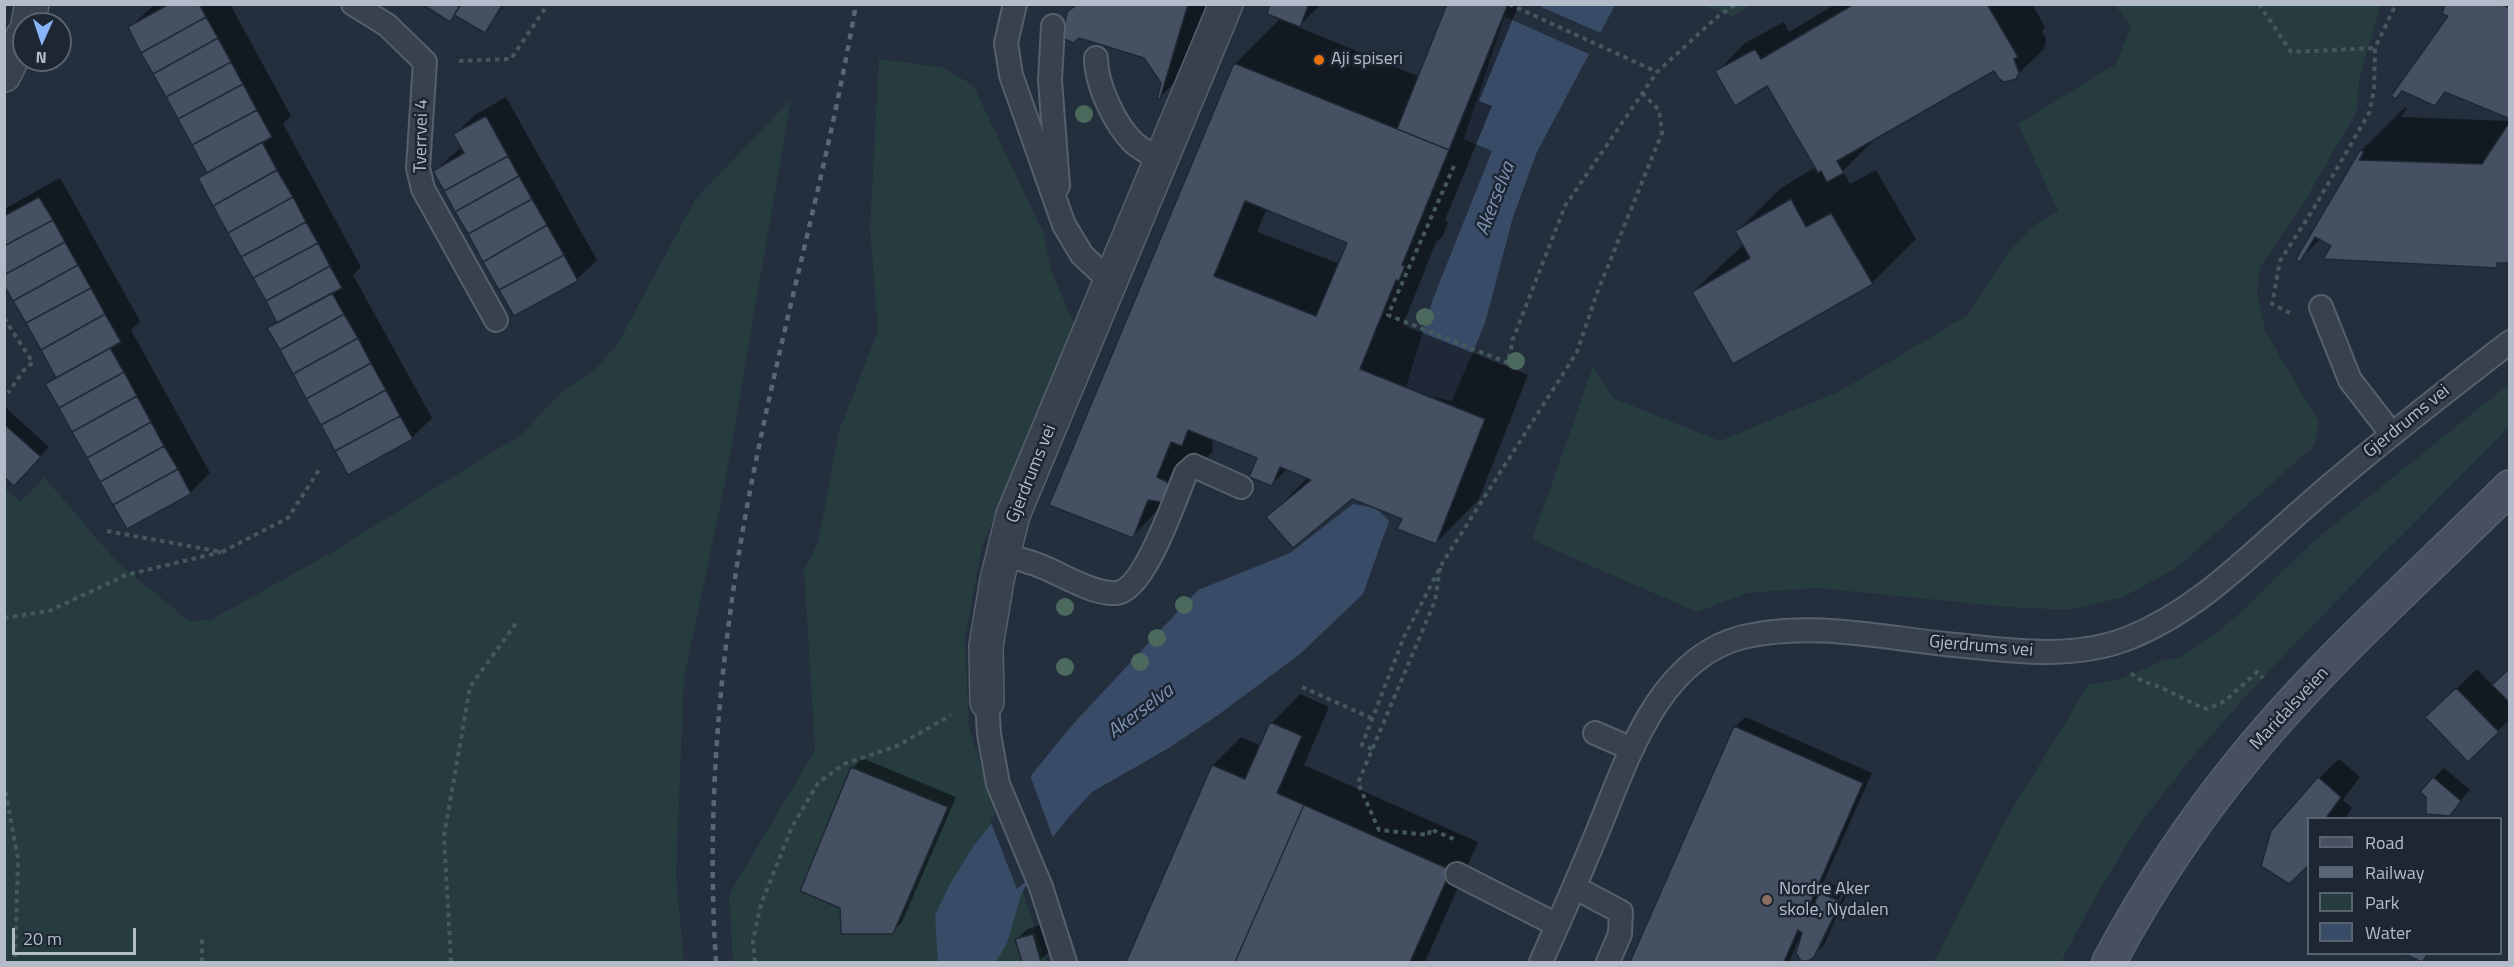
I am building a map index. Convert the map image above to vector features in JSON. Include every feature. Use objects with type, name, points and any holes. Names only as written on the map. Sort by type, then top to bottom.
[{"type":"main road","name":"Maridalsveien","points":[[2109,963],[2189,831],[2248,753],[2314,681],[2510,487]]},
{"type":"street","name":"Gjerdrums vei","points":[[972,706],[987,646],[1003,554],[1013,514],[1112,282],[1226,4]]},
{"type":"street","points":[[4,75],[12,59]]},
{"type":"lane","points":[[353,4],[387,25],[425,62]]},
{"type":"lane","points":[[1015,4],[1006,43],[1011,75],[1064,225],[1082,255],[1112,282]]},
{"type":"lane","points":[[1053,26],[1050,80],[1058,175],[1058,208]]},
{"type":"lane","points":[[1096,58],[1096,74],[1112,111],[1133,142],[1162,161]]},
{"type":"lane","name":"Tverrvei 4","points":[[425,62],[418,168],[423,189],[496,320]]},
{"type":"lane","points":[[2321,307],[2350,380],[2391,434]]},
{"type":"lane","name":"Gjerdrums vei","points":[[1541,963],[1632,749],[1665,694],[1684,671],[1711,651],[1742,638],[1791,630],[1840,632],[2045,653],[2094,647],[2126,639],[2190,607],[2391,434],[2510,342]]},
{"type":"lane","points":[[1003,554],[1039,565],[1089,587],[1117,593],[1134,585],[1152,555],[1186,473],[1194,465],[1241,487]]},
{"type":"lane","name":"Gjerdrums vei","points":[[972,706],[989,734],[998,784],[1041,887],[1065,963]]},
{"type":"lane","points":[[1595,733],[1632,749]]},
{"type":"lane","points":[[1457,874],[1557,925]]},
{"type":"lane","points":[[1574,887],[1621,912],[1620,934],[1608,963]]},
{"type":"path","points":[[425,62],[511,59],[548,4]]},
{"type":"path","points":[[1509,4],[1657,72]]},
{"type":"path","points":[[1454,166],[1388,315],[1508,363],[1513,339],[1565,206],[1657,72],[1716,18],[1736,4]]},
{"type":"path","points":[[2259,4],[2291,52],[2375,48]]},
{"type":"path","points":[[2331,334],[2272,304],[2275,278],[2280,261],[2314,208],[2369,113],[2374,90],[2375,48],[2396,4]]},
{"type":"path","points":[[1372,749],[1362,745],[1371,718],[1404,638],[1440,568],[1577,352],[1597,293],[1662,133],[1659,110],[1642,93]]},
{"type":"path","points":[[4,318],[33,363],[26,367],[8,393]]},
{"type":"path","points":[[4,618],[49,611],[126,575],[222,552],[288,518],[321,467]]},
{"type":"path","points":[[106,531],[222,552]]},
{"type":"path","points":[[1440,568],[1435,601],[1358,783],[1379,831],[1429,835],[1430,829],[1456,840]]},
{"type":"path","points":[[451,963],[444,836],[470,687],[517,622]]},
{"type":"path","points":[[2127,670],[2141,682],[2163,688],[2185,701],[2207,709],[2225,701],[2256,672],[2266,681]]},
{"type":"path","points":[[1302,687],[1371,718]]},
{"type":"path","points":[[755,963],[753,940],[760,904],[792,827],[818,783],[844,764],[897,746],[972,706]]},
{"type":"path","points":[[4,783],[18,860],[15,963]]},
{"type":"path","points":[[202,936],[202,963]]},
{"type":"green space","points":[[1751,4],[1732,16],[1701,5]]},
{"type":"green space","points":[[2115,5],[2381,5],[2359,79],[2357,111],[2307,197],[2260,267],[2257,291],[2265,331],[2319,422],[2314,446],[2175,569],[2123,597],[2069,610],[2008,607],[1818,588],[1747,593],[1697,612],[1532,540],[1593,367],[1613,398],[1720,441],[1840,391],[1968,315],[2008,253],[2034,225],[2058,211],[2018,124],[2116,64],[2131,27]]},
{"type":"green space","points":[[879,59],[941,67],[973,85],[1043,232],[1052,272],[1074,324],[982,546],[965,637],[969,728],[1046,962],[733,962],[729,895],[815,750],[804,570],[818,543],[839,431],[878,331],[870,228]]},
{"type":"green space","points":[[791,99],[725,483],[684,678],[676,875],[684,962],[5,962],[5,488],[20,502],[44,477],[117,562],[189,621],[211,620],[334,551],[522,434],[562,391],[593,372],[618,343],[695,200]]},
{"type":"green space","points":[[2509,384],[2509,427],[2287,652],[2202,746],[2134,834],[2095,898],[2061,962],[1934,962],[2004,823],[2088,685],[2118,680],[2162,661],[2180,657],[2214,635],[2238,615],[2315,540]]},
{"type":"water","name":"Akerselva","points":[[1508,5],[1615,5],[1537,152],[1513,217],[1485,323],[1452,401],[1428,396],[1406,387],[1433,299],[1492,151],[1464,139]]},
{"type":"water","name":"Akerselva","points":[[1353,504],[1376,508],[1389,521],[1363,594],[1300,654],[1218,715],[1167,749],[1092,792],[1046,846],[1021,895],[1007,943],[996,962],[938,962],[935,915],[950,884],[974,845],[1075,722],[1198,590],[1290,553]]},
{"type":"pier","points":[[1508,5],[1537,5],[1603,34],[1591,55],[1503,16]]},
{"type":"pier","points":[[1030,775],[1054,841],[1035,874],[1017,889],[990,820]]},
{"type":"building","points":[[169,4],[199,4],[206,17],[141,53],[128,27]]},
{"type":"building","points":[[422,4],[461,4],[450,22]]},
{"type":"building","points":[[461,4],[503,4],[485,33],[454,15]]},
{"type":"building","points":[[1069,4],[1188,4],[1160,99],[1157,99],[1161,83],[1144,58],[1079,38],[1074,43],[1062,38],[1067,12],[1075,6]]},
{"type":"building","points":[[1270,4],[1309,4],[1300,27],[1267,14]]},
{"type":"building","points":[[1447,4],[1508,4],[1449,150],[1397,129]]},
{"type":"building","points":[[1854,4],[1987,4],[2018,57],[2014,59],[2019,73],[2016,79],[2004,82],[1994,71],[1837,161],[1844,173],[1827,182],[1821,171],[1818,173],[1767,86],[1735,106],[1715,71],[1755,49],[1761,59]]},
{"type":"building","points":[[2445,4],[2500,4],[2510,8],[2510,119],[2445,92],[2435,106],[2402,91],[2396,99],[2391,96],[2448,16],[2442,14]]},
{"type":"building","points":[[206,17],[218,38],[153,74],[141,53]]},
{"type":"building","points":[[218,38],[231,62],[166,97],[153,74]]},
{"type":"building","points":[[231,62],[243,84],[178,119],[166,97]]},
{"type":"building","points":[[1234,63],[1449,150],[1402,265],[1405,266],[1399,281],[1396,280],[1360,369],[1485,419],[1436,544],[1397,529],[1402,519],[1352,499],[1293,548],[1266,517],[1311,480],[1280,467],[1272,486],[1249,477],[1257,458],[1188,430],[1182,446],[1171,442],[1157,477],[1167,482],[1170,489],[1162,502],[1148,500],[1133,538],[1049,505]],"holes":[[[1245,201],[1347,243],[1316,316],[1214,276]]]},
{"type":"building","points":[[243,84],[257,110],[192,145],[178,119]]},
{"type":"building","points":[[257,110],[272,137],[207,173],[192,145]]},
{"type":"building","points":[[486,116],[508,156],[444,191],[433,171],[464,153],[453,134]]},
{"type":"building","points":[[2510,121],[2510,263],[2497,263],[2497,268],[2323,259],[2331,246],[2315,237],[2300,262],[2296,259],[2360,150],[2364,152],[2359,160],[2482,164]]},
{"type":"building","points":[[262,142],[277,170],[213,206],[198,178]]},
{"type":"building","points":[[508,156],[519,176],[455,212],[444,191]]},
{"type":"building","points":[[277,170],[293,197],[228,233],[213,206]]},
{"type":"building","points":[[519,176],[532,199],[468,234],[455,212]]},
{"type":"building","points":[[39,197],[53,220],[4,246],[4,216]]},
{"type":"building","points":[[293,197],[306,222],[241,257],[228,233]]},
{"type":"building","points":[[532,199],[547,225],[483,262],[468,234]]},
{"type":"building","points":[[1791,199],[1806,227],[1831,213],[1873,284],[1733,364],[1692,292],[1750,258],[1735,231]]},
{"type":"building","points":[[53,220],[65,242],[4,275],[4,246]]},
{"type":"building","points":[[306,222],[318,243],[253,278],[241,257]]},
{"type":"building","points":[[547,225],[564,255],[499,290],[483,262]]},
{"type":"building","points":[[65,242],[78,265],[13,301],[4,285],[4,275]]},
{"type":"building","points":[[318,243],[330,266],[266,301],[253,278]]},
{"type":"building","points":[[564,255],[578,281],[514,316],[499,290]]},
{"type":"building","points":[[78,265],[91,288],[26,323],[13,301]]},
{"type":"building","points":[[330,266],[342,288],[277,323],[266,301]]},
{"type":"building","points":[[91,288],[105,314],[41,350],[26,323]]},
{"type":"building","points":[[332,293],[344,314],[280,350],[267,328]]},
{"type":"building","points":[[105,314],[121,342],[56,378],[41,350]]},
{"type":"building","points":[[344,314],[358,338],[293,374],[280,350]]},
{"type":"building","points":[[358,338],[371,363],[306,399],[293,374]]},
{"type":"building","points":[[110,348],[124,372],[59,408],[45,384]]},
{"type":"building","points":[[371,363],[386,390],[321,425],[306,399]]},
{"type":"building","points":[[124,372],[137,396],[72,432],[59,408]]},
{"type":"building","points":[[386,390],[400,416],[335,451],[321,425]]},
{"type":"building","points":[[137,396],[151,422],[87,458],[72,432]]},
{"type":"building","points":[[400,416],[413,439],[348,475],[335,451]]},
{"type":"building","points":[[151,422],[164,446],[100,482],[87,458]]},
{"type":"building","points":[[4,424],[41,457],[14,486],[4,477]]},
{"type":"building","points":[[164,446],[178,469],[113,505],[100,482]]},
{"type":"building","points":[[178,469],[191,494],[127,529],[113,505]]},
{"type":"building","points":[[2510,668],[2510,703],[2492,685]]},
{"type":"building","points":[[2456,688],[2499,732],[2468,762],[2425,717]]},
{"type":"building","points":[[1270,722],[1302,736],[1277,793],[1304,805],[1235,962],[1126,962],[1212,765],[1245,779]]},
{"type":"building","points":[[1734,726],[1863,783],[1809,906],[1813,908],[1820,890],[1823,891],[1822,894],[1840,901],[1833,918],[1814,957],[1808,961],[1801,961],[1796,953],[1802,933],[1798,930],[1784,962],[1630,962]]},
{"type":"building","points":[[851,767],[948,807],[893,934],[841,934],[840,908],[800,891]]},
{"type":"building","points":[[2318,777],[2341,797],[2327,817],[2307,817],[2307,867],[2289,884],[2261,866],[2271,831]]},
{"type":"building","points":[[2433,777],[2461,801],[2450,816],[2426,814],[2426,797],[2420,792]]},
{"type":"building","points":[[1304,805],[1451,870],[1410,962],[1235,962]]},
{"type":"building","points":[[1033,934],[1041,962],[1022,962],[1015,939]]},
{"type":"building","points":[[2406,955],[2427,955],[2422,962]]},
{"type":"railway","points":[[716,962],[713,810],[719,709],[738,559],[750,489],[828,143],[856,4]]},
{"type":"place","name":"Aji spiseri","points":[[1319,60]]},
{"type":"place","name":"Nordre Aker skole, Nydalen","points":[[1767,900]]}]
